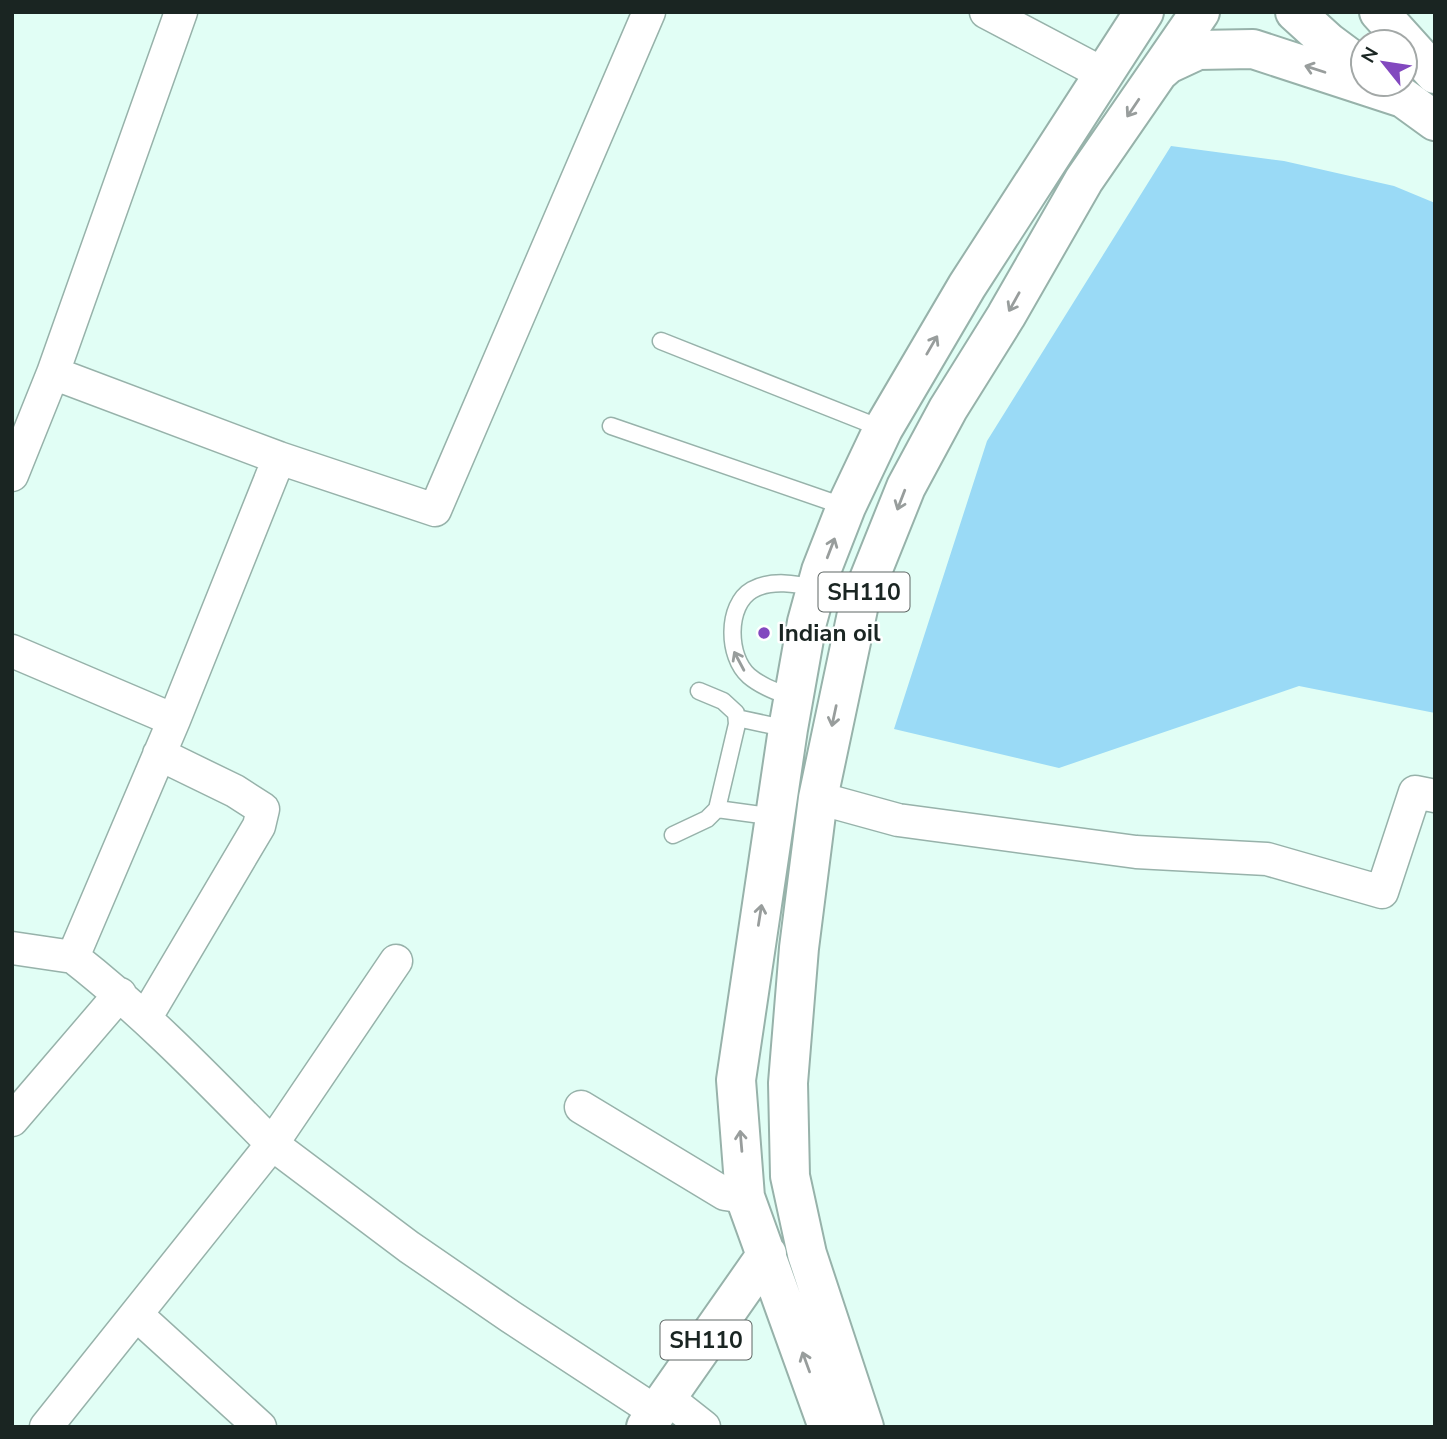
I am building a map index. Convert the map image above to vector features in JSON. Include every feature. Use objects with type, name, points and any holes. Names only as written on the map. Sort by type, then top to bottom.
[{"type":"main road","points":[[1057,145],[1094,69],[1106,39],[1111,12]]},
{"type":"main road","name":"SH110","points":[[828,1427],[746,1197],[736,1080],[807,622],[846,507],[883,429],[967,286],[1144,12]]},
{"type":"main road","name":"SH110","points":[[864,1427],[807,1254],[790,1176],[788,1083],[799,948],[818,798],[859,604],[906,487],[948,409],[1006,316],[1084,180],[1200,12]]},
{"type":"main road","points":[[1294,12],[1349,58]]},
{"type":"main road","points":[[1379,12],[1435,74]]},
{"type":"main road","points":[[1155,76],[1168,64],[1198,50],[1253,49],[1349,78]]},
{"type":"main road","points":[[1404,98],[1435,121]]},
{"type":"main road","points":[[767,1254],[807,1254]]},
{"type":"main road","name":"SH110","points":[[656,1412],[767,1254]]},
{"type":"street","points":[[12,475],[53,373],[181,12]]},
{"type":"street","points":[[53,373],[279,458],[435,510],[649,12]]},
{"type":"street","points":[[986,12],[1094,69]]},
{"type":"street","points":[[73,957],[174,720],[279,458]]},
{"type":"street","points":[[12,651],[174,720]]},
{"type":"street","points":[[146,1017],[259,825],[263,809],[235,791],[159,754]]},
{"type":"street","points":[[818,798],[898,820],[938,826],[1136,852],[1267,859],[1382,892],[1415,792],[1435,796]]},
{"type":"street","points":[[12,948],[73,957],[146,1017],[272,1144],[409,1247],[656,1412],[704,1427]]},
{"type":"street","points":[[46,1427],[272,1144],[396,961]]},
{"type":"street","points":[[12,1120],[120,993]]},
{"type":"street","points":[[581,1107],[725,1194],[746,1197]]},
{"type":"street","points":[[137,1315],[260,1427]]},
{"type":"lane","points":[[661,341],[883,429]]},
{"type":"lane","points":[[611,426],[846,507]]},
{"type":"lane","points":[[791,713],[766,687],[748,676],[736,661],[731,642],[735,620],[741,599],[754,589],[784,583],[817,588]]},
{"type":"lane","points":[[673,835],[707,819],[717,809],[737,718],[736,713],[723,701],[699,691]]},
{"type":"lane","points":[[737,718],[791,713]]},
{"type":"lane","points":[[717,809],[776,817]]},
{"type":"water","points":[[1171,146],[1284,161],[1394,186],[1435,203],[1435,713],[1299,686],[1059,768],[894,729],[987,441]]},
{"type":"place","name":"Indian oil","points":[[764,633]]}]
